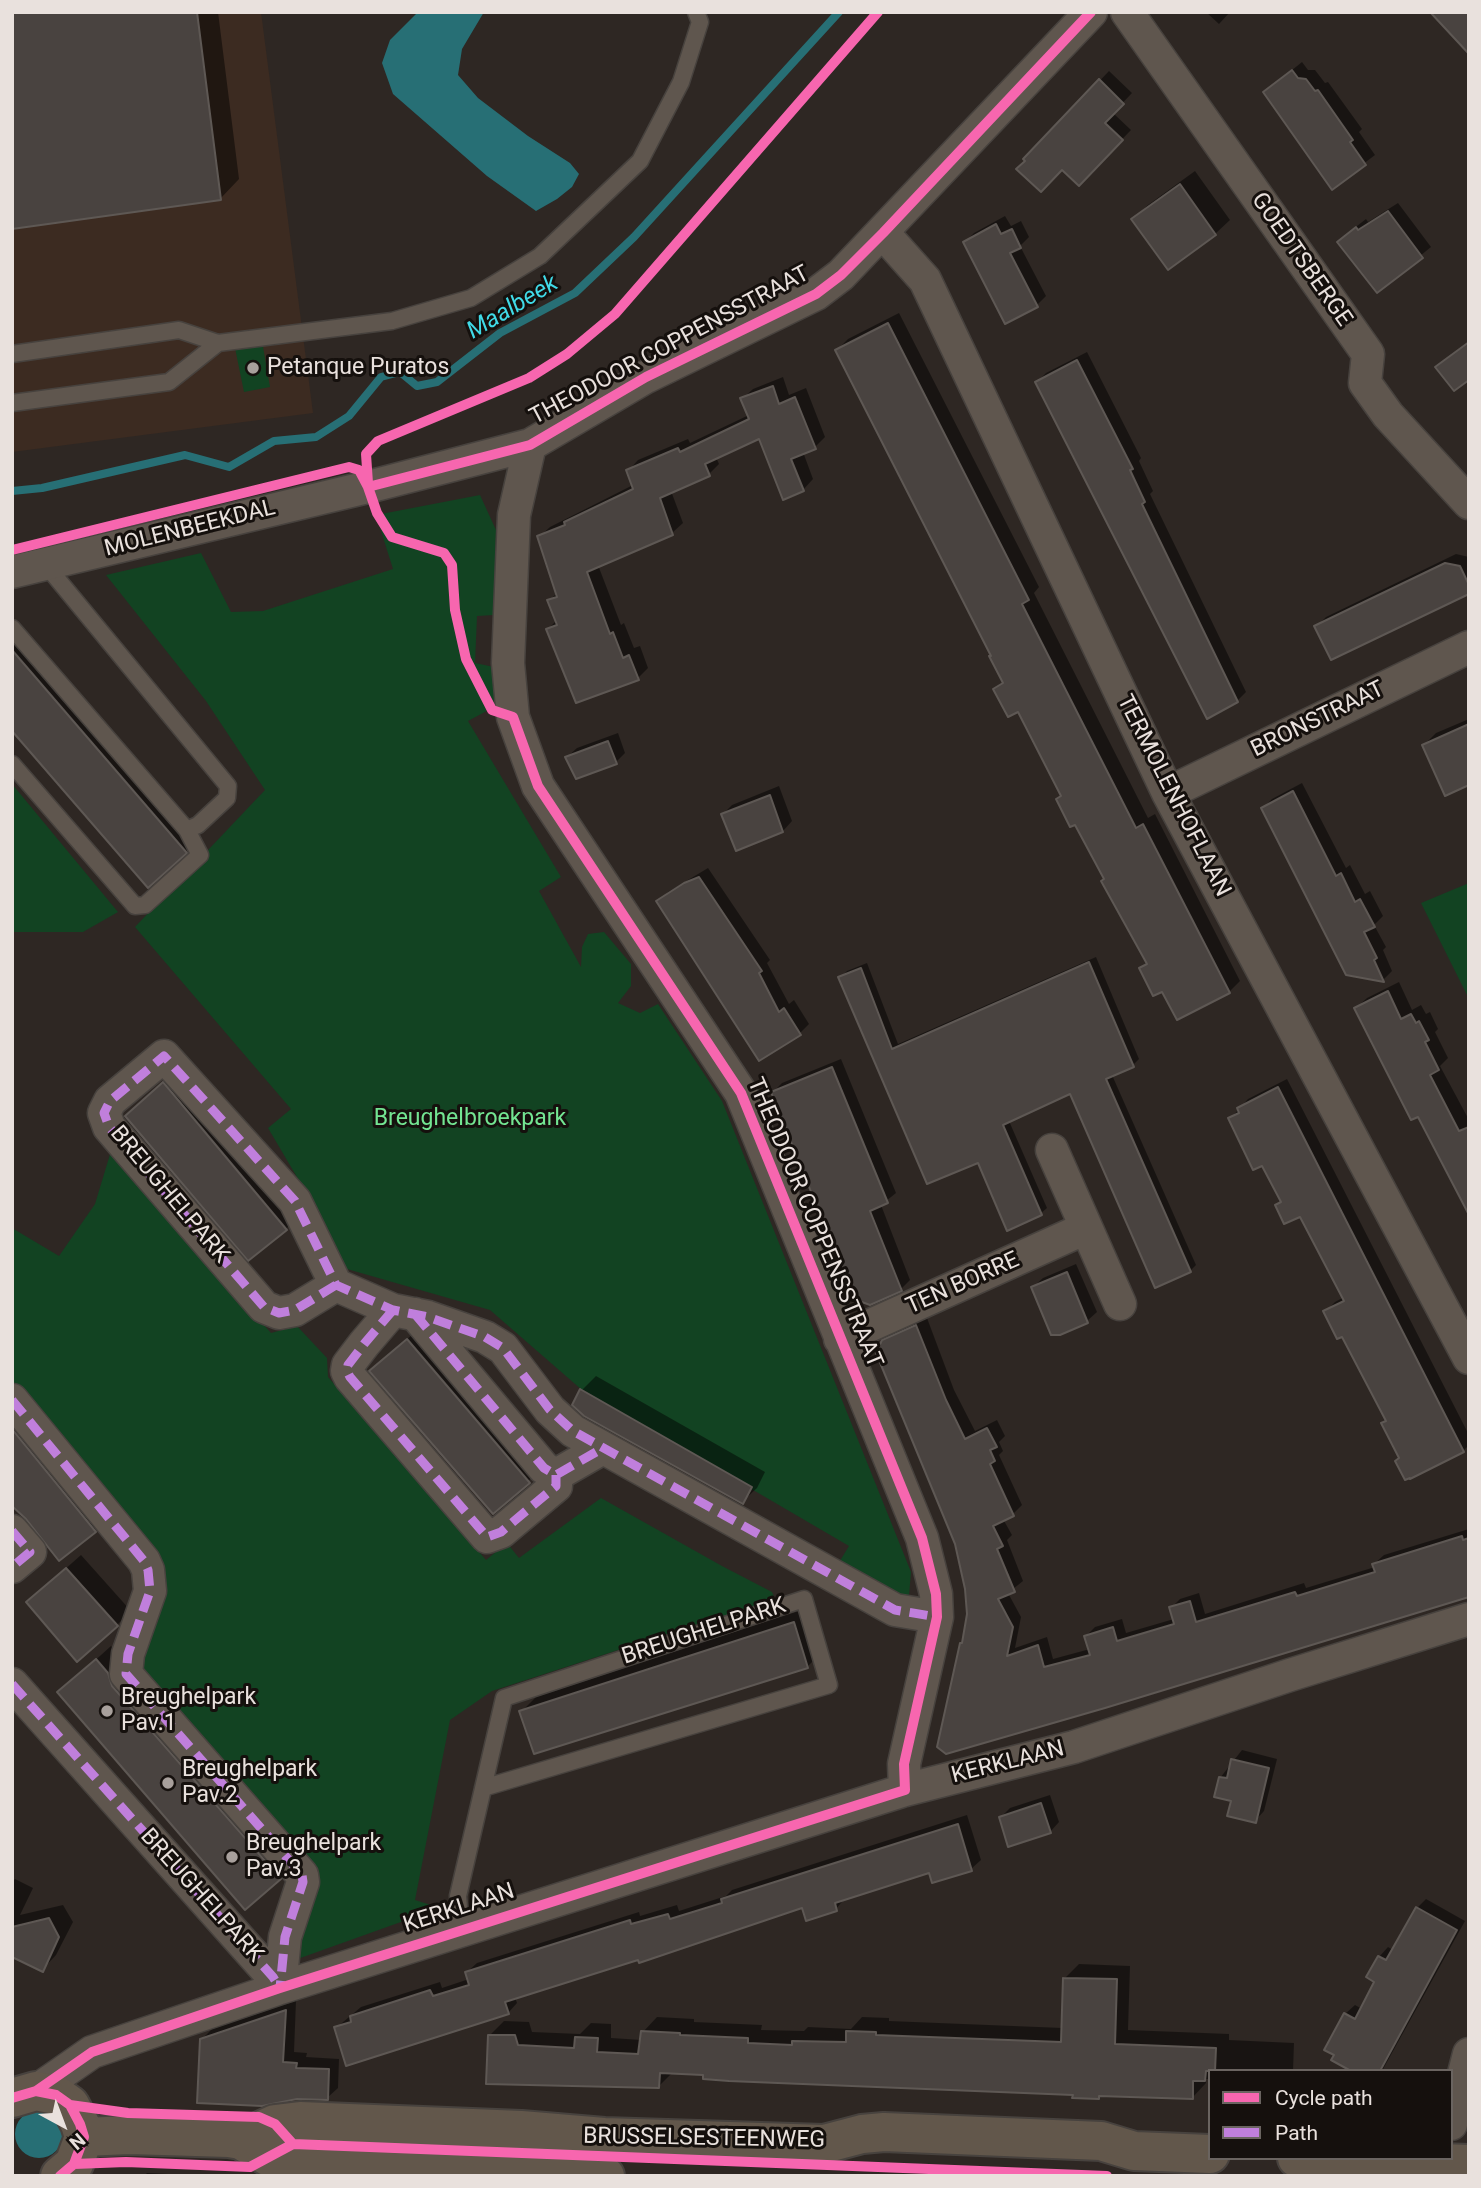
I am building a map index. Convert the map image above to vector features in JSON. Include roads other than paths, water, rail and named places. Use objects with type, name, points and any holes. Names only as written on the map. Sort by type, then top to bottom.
[{"type":"street","name":"THEODOOR COPPENSSTRAAT","points":[[368,486],[530,444],[646,377],[816,294],[841,275],[883,233],[1091,12]]},
{"type":"street","name":"GOEDTSBERGE","points":[[1127,12],[1368,354],[1365,383],[1388,415],[1469,503]]},
{"type":"street","name":"TERMOLENHOFLAAN","points":[[883,233],[925,280],[1168,793],[1469,1358]]},
{"type":"street","name":"THEODOOR COPPENSSTRAAT","points":[[530,444],[514,515],[508,663],[513,717],[538,786],[741,1093],[922,1538],[936,1594],[937,1617],[904,1765],[905,1790]]},
{"type":"street","name":"MOLENBEEKDAL","points":[[12,572],[368,486]]},
{"type":"street","name":"BRONSTRAAT","points":[[1168,793],[1469,647]]},
{"type":"street","name":"BREUGHELPARK","points":[[164,1056],[295,1201],[336,1285],[296,1310],[279,1313],[264,1307],[109,1127],[104,1112],[110,1101],[164,1056]]},
{"type":"street","points":[[1052,1150],[1119,1304]]},
{"type":"street","name":"TEN BORRE","points":[[840,1339],[1086,1228]]},
{"type":"street","points":[[336,1285],[404,1312],[485,1337],[503,1348],[550,1410],[573,1431],[895,1610],[937,1617]]},
{"type":"street","points":[[404,1312],[544,1468],[556,1475]]},
{"type":"street","points":[[404,1312],[363,1344],[348,1365],[347,1371],[487,1537],[502,1532],[556,1486],[556,1475]]},
{"type":"street","name":"BREUGHELPARK","points":[[12,1400],[149,1570],[150,1591],[128,1654],[127,1674],[302,1875],[303,1882],[285,1937],[280,1988]]},
{"type":"street","points":[[556,1475],[603,1448]]},
{"type":"street","points":[[12,1531],[30,1552],[12,1567]]},
{"type":"street","name":"KERKLAAN","points":[[24,2095],[92,2052],[280,1988],[905,1790],[1074,1746],[1469,1619]]},
{"type":"street","name":"BREUGHELPARK","points":[[12,1684],[280,1988]]},
{"type":"street","points":[[1453,2116],[1469,2054]]},
{"type":"street","points":[[24,2095],[57,2095],[70,2105],[80,2124],[84,2137],[74,2164],[64,2175]]},
{"type":"street","name":"BRUSSELSESTEENWEG","points":[[84,2137],[129,2135],[241,2140],[275,2124],[300,2120],[521,2130],[604,2137],[824,2144],[862,2134],[884,2132],[1101,2141],[1135,2151],[1208,2154]]},
{"type":"street","name":"BRUSSELSESTEENWEG","points":[[241,2140],[268,2157],[295,2165],[605,2176]]},
{"type":"street","points":[[1374,2160],[1452,2162]]},
{"type":"lane","points":[[12,354],[179,330],[218,343],[392,321],[471,298],[540,256],[640,161],[681,82],[700,22],[696,12]]},
{"type":"lane","points":[[12,403],[169,382],[218,343]]},
{"type":"lane","points":[[45,564],[228,786],[227,798],[198,825],[187,830]]},
{"type":"lane","points":[[12,628],[187,830],[200,855],[145,905],[135,906],[12,764]]},
{"type":"lane","name":"BREUGHELPARK","points":[[461,1931],[457,1896],[504,1698],[804,1599],[829,1685],[483,1788]]},
{"type":"water","points":[[418,12],[484,12],[462,49],[458,75],[478,98],[528,136],[570,163],[579,174],[572,187],[536,211],[487,176],[393,94],[382,63],[390,40]]},
{"type":"water","points":[[39,2110],[56,2117],[63,2134],[56,2151],[39,2158],[22,2151],[15,2134],[22,2117]]},
{"type":"waterway","name":"Maalbeek","points":[[12,491],[42,488],[185,455],[229,467],[274,441],[316,437],[349,416],[381,377],[400,372],[417,386],[437,382],[500,333],[575,293],[634,237],[839,12]]},
{"type":"place","name":"Petanque Puratos","points":[[253,368]]},
{"type":"place","name":"Breughelpark Pav.1","points":[[107,1711]]},
{"type":"place","name":"Breughelpark Pav.2","points":[[168,1783]]},
{"type":"place","name":"Breughelpark Pav.3","points":[[232,1857]]},
{"type":"park label","name":"Breughelbroekpark","points":[[470,1119]]}]
